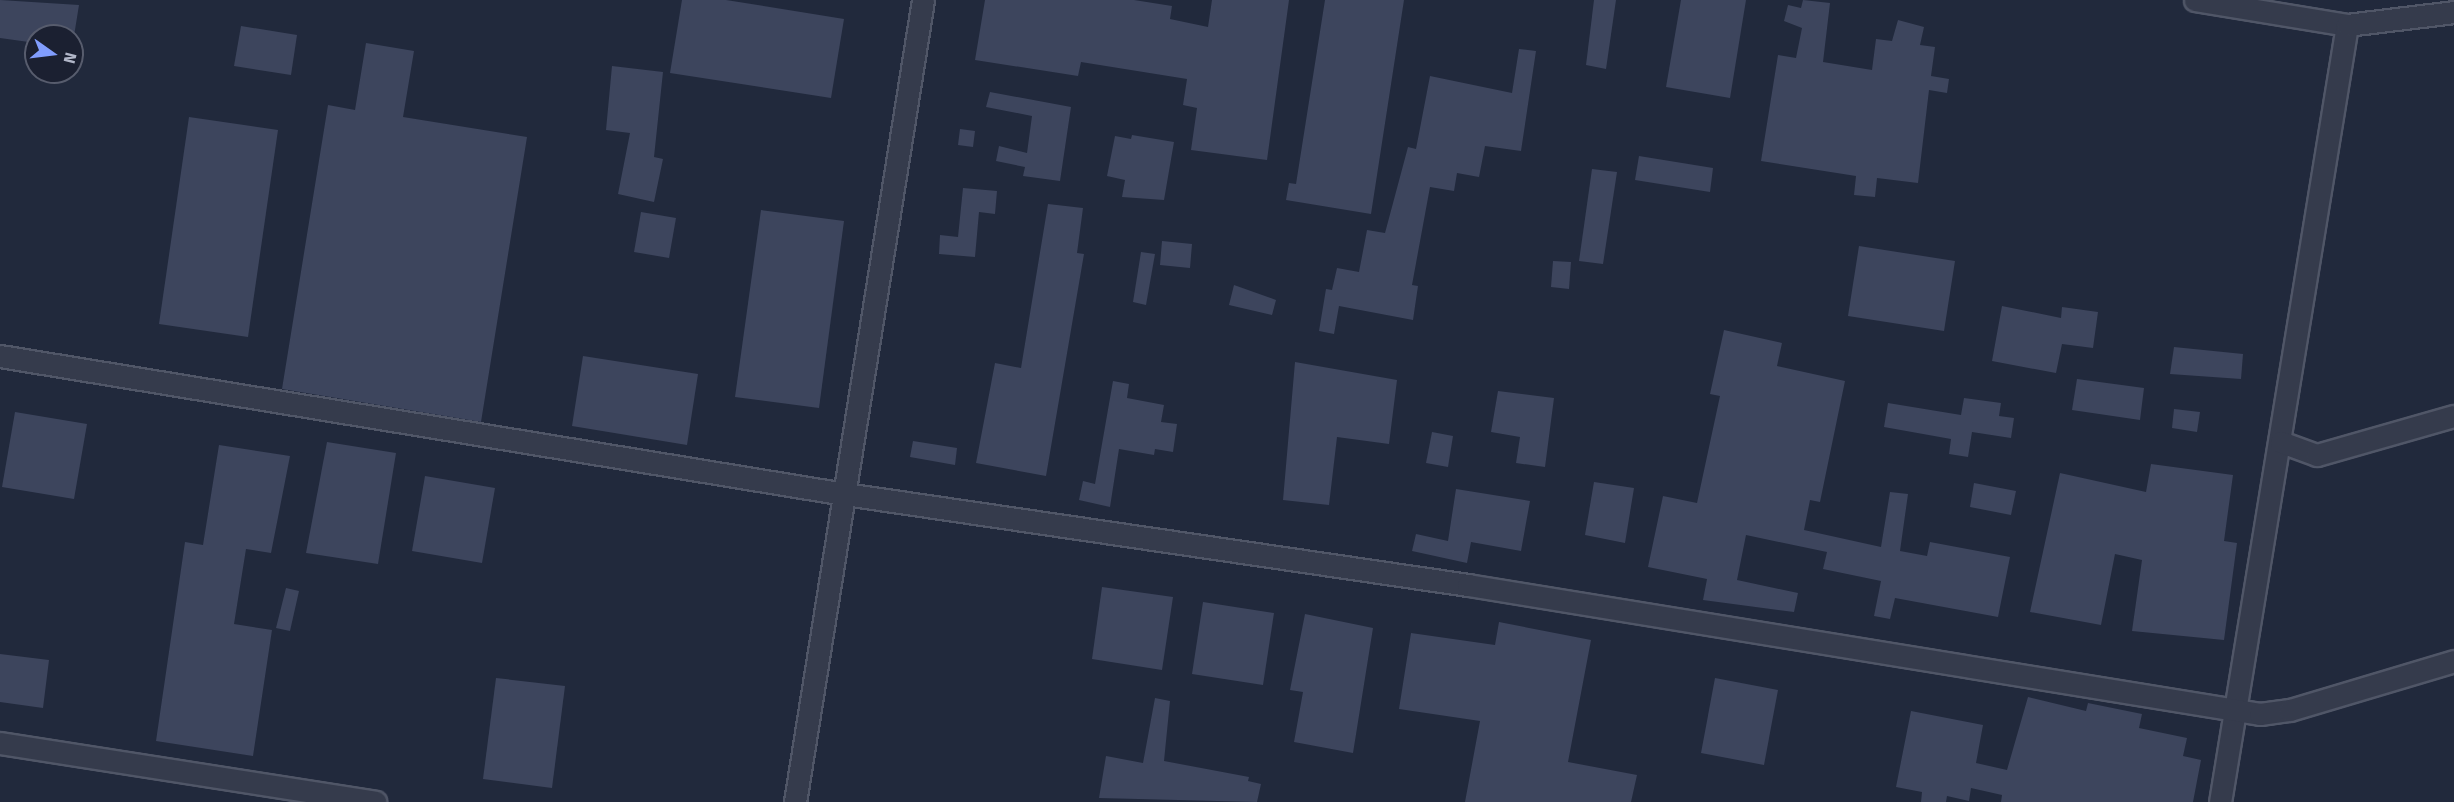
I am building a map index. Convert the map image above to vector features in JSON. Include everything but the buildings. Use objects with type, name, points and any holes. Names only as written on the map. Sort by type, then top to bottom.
[{"type":"street","points":[[795,802],[923,0]]},
{"type":"street","points":[[2195,0],[2347,25],[2454,12]]},
{"type":"street","points":[[2220,802],[2232,707],[2282,442],[2347,25]]},
{"type":"street","points":[[0,356],[845,494],[1468,585],[2232,707],[2260,714],[2290,710],[2454,662]]},
{"type":"street","points":[[2282,442],[2317,455],[2454,417]]},
{"type":"street","points":[[0,743],[375,802]]}]
